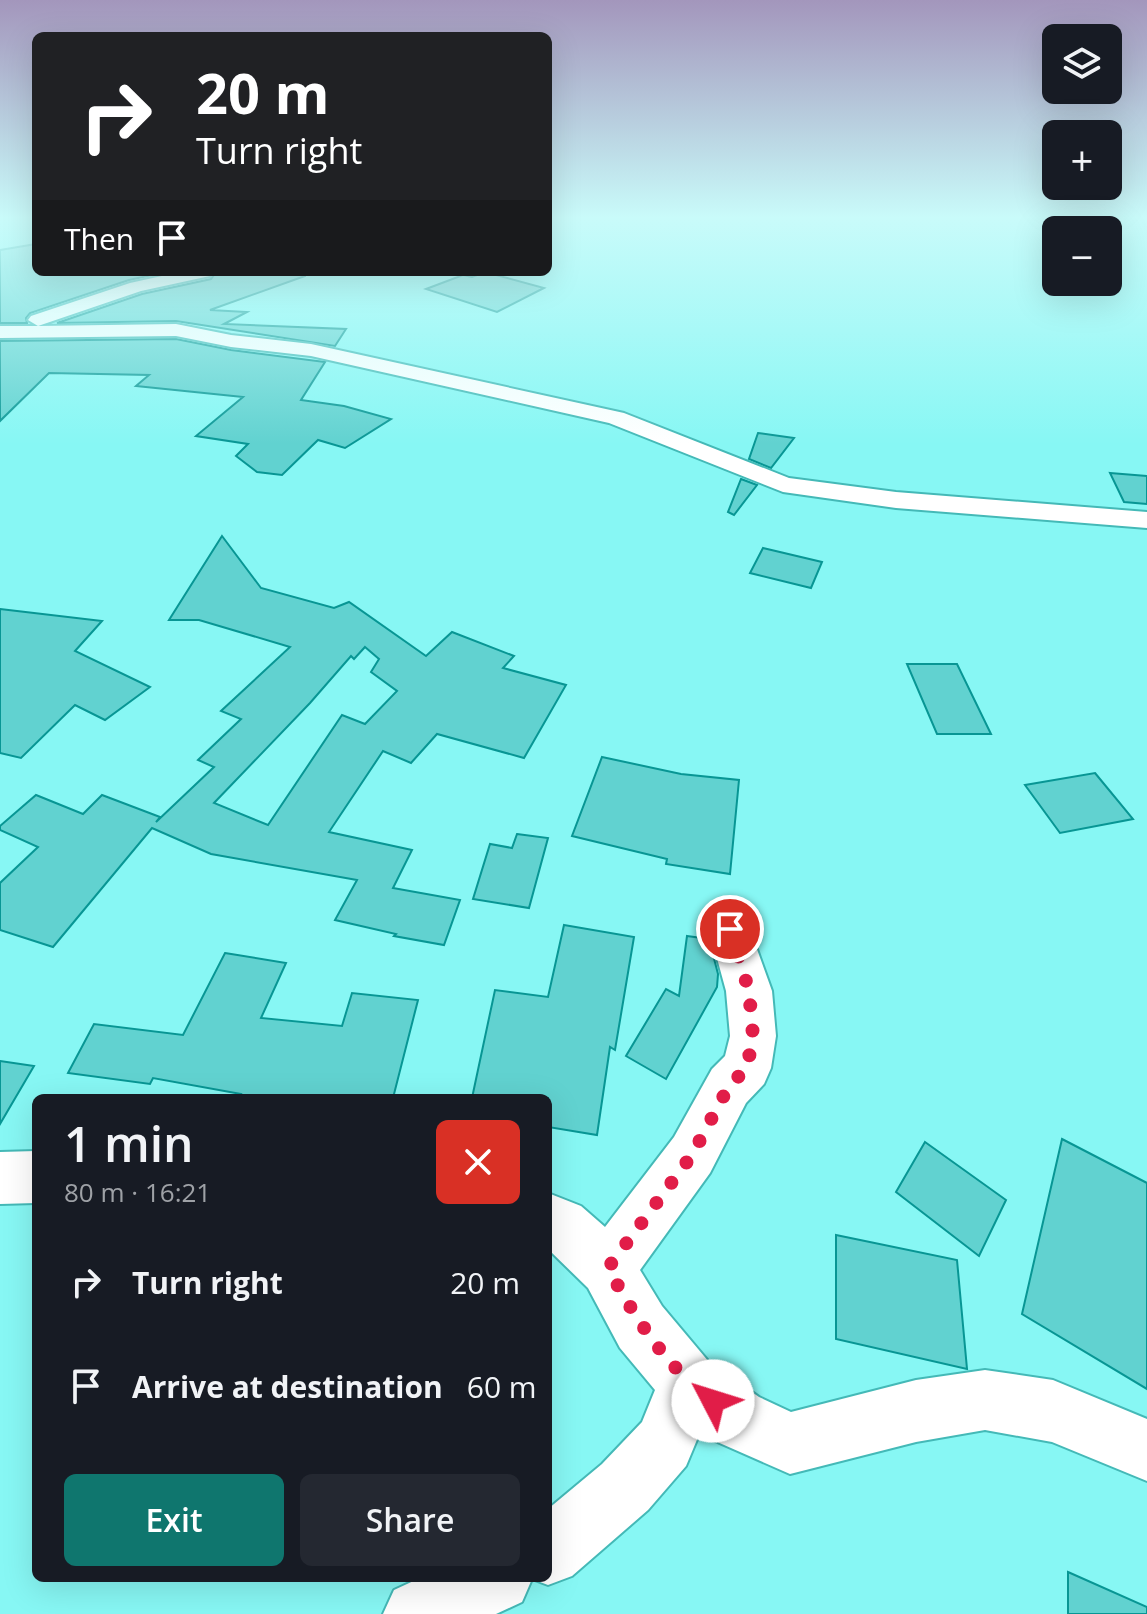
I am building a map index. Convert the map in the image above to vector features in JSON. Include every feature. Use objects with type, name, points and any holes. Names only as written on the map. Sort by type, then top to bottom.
[{"type":"street","points":[[1,332],[117,293]]},
{"type":"street","points":[[1,332],[176,330],[231,341],[311,350],[616,418],[783,484],[896,500],[1147,520]]},
{"type":"street","points":[[608,1268],[692,1155],[729,1086],[747,1068],[753,1036],[749,991],[730,929]]},
{"type":"street","points":[[0,1178],[32,1177]]},
{"type":"street","points":[[552,1221],[562,1225],[608,1268],[641,1327],[688,1383],[737,1419],[790,1443],[916,1411],[985,1400],[1053,1411],[1147,1450]]},
{"type":"street","points":[[552,1549],[625,1487],[664,1444],[688,1383]]},
{"type":"street","points":[[418,1614],[489,1582]]},
{"type":"building","points":[[0,293],[89,293],[30,313],[27,323],[0,323]]},
{"type":"building","points":[[257,293],[210,310],[247,312],[224,324],[346,329],[335,346],[176,321],[57,323],[142,294]]},
{"type":"building","points":[[439,293],[534,293],[497,312]]},
{"type":"building","points":[[176,339],[231,350],[325,362],[301,400],[344,406],[391,419],[345,448],[318,440],[282,475],[257,472],[236,456],[248,444],[196,436],[243,397],[136,386],[149,375],[49,373],[0,421],[0,341]]},
{"type":"building","points":[[758,433],[794,438],[771,468],[749,459]]},
{"type":"building","points":[[1110,473],[1147,476],[1147,504],[1124,502]]},
{"type":"building","points":[[741,479],[757,485],[734,515],[728,512]]},
{"type":"building","points":[[222,536],[261,588],[334,608],[349,602],[426,656],[452,632],[514,656],[503,668],[566,685],[524,758],[437,734],[411,763],[383,751],[329,832],[412,850],[393,888],[460,900],[444,945],[394,936],[396,934],[335,920],[357,880],[211,854],[152,828],[53,947],[0,930],[0,883],[38,847],[0,830],[0,826],[36,795],[83,814],[102,795],[160,817],[156,822],[214,767],[198,760],[241,719],[221,711],[290,647],[199,620],[169,620]],"holes":[[[365,647],[379,659],[371,672],[397,691],[365,724],[342,715],[268,825],[214,803],[351,656],[354,659]]]},
{"type":"building","points":[[763,548],[822,562],[811,588],[750,573]]},
{"type":"building","points":[[0,609],[102,621],[75,651],[150,687],[105,720],[75,705],[21,758],[0,753]]},
{"type":"building","points":[[907,664],[957,664],[991,734],[937,734]]},
{"type":"building","points":[[602,757],[681,774],[739,780],[730,874],[666,864],[667,859],[572,836]]},
{"type":"building","points":[[1095,773],[1133,819],[1060,833],[1025,785]]},
{"type":"building","points":[[517,834],[548,838],[529,908],[473,899],[490,844],[512,848]]},
{"type":"building","points":[[564,925],[634,937],[615,1050],[610,1047],[597,1135],[552,1128],[552,1094],[473,1094],[495,990],[548,997]]},
{"type":"building","points":[[687,936],[709,939],[718,974],[717,987],[666,1079],[626,1056],[666,989],[679,996]]},
{"type":"building","points":[[225,953],[286,963],[261,1018],[342,1026],[352,993],[418,1000],[394,1094],[241,1094],[153,1078],[150,1084],[68,1073],[94,1024],[183,1035]]},
{"type":"building","points":[[0,1061],[34,1066],[0,1124]]},
{"type":"building","points":[[1062,1139],[1147,1183],[1147,1389],[1022,1314]]},
{"type":"building","points":[[925,1142],[1006,1200],[979,1256],[896,1192]]},
{"type":"building","points":[[836,1235],[957,1260],[967,1369],[836,1339]]},
{"type":"building","points":[[1068,1572],[1147,1607],[1147,1614],[1068,1614]]},
{"type":"route","points":[[713,1401],[688,1383],[641,1327],[608,1268],[692,1155],[729,1086],[747,1068],[753,1036],[749,991],[730,929]]}]
